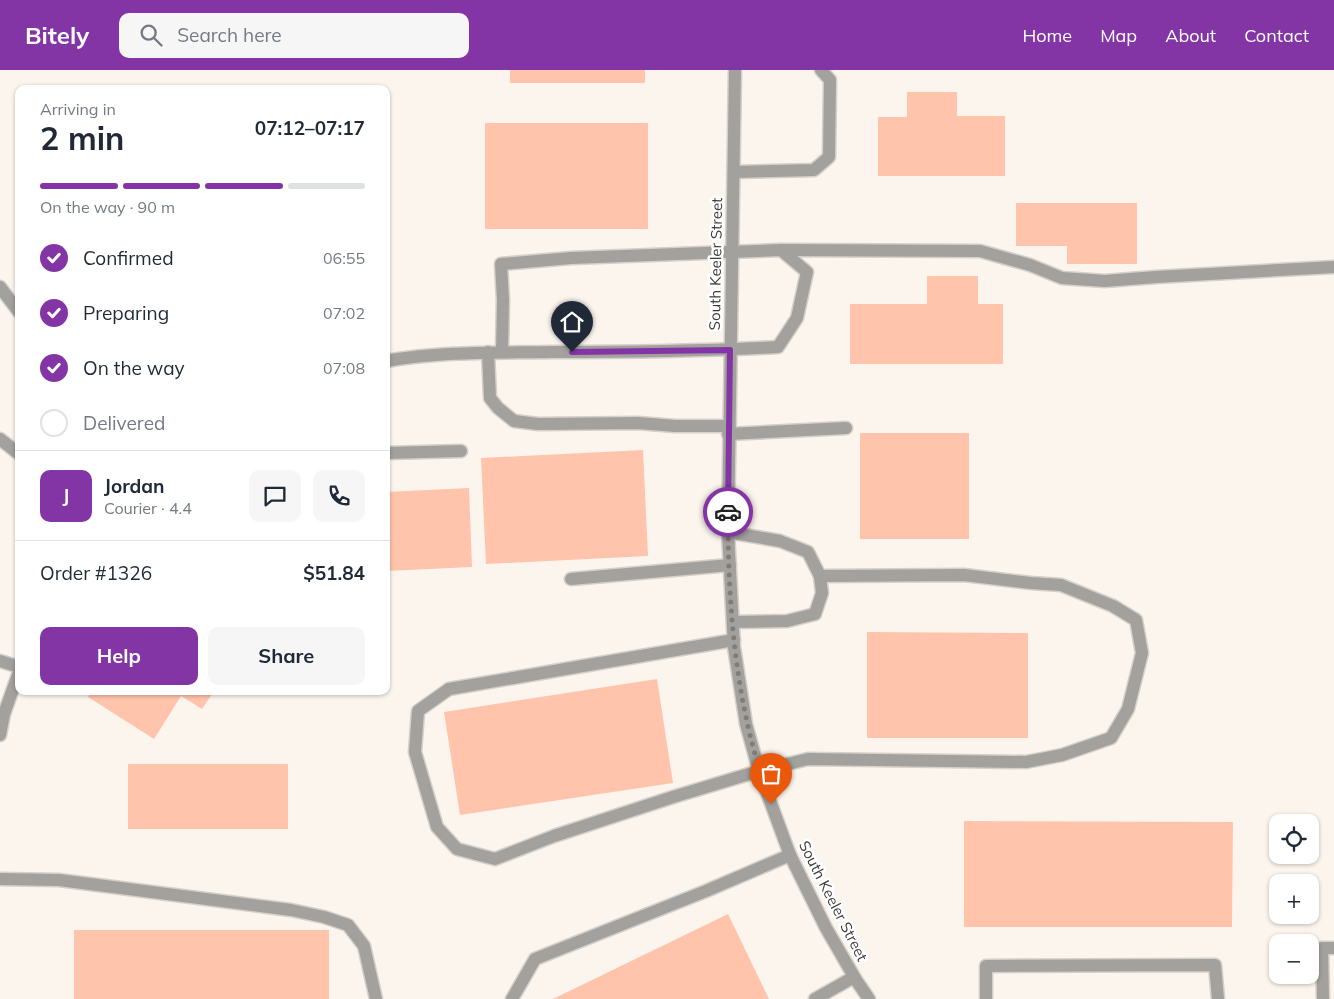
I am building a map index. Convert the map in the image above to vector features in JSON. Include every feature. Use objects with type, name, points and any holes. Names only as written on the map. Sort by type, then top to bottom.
[{"type":"street","name":"South Keeler Street","points":[[735,70],[728,430],[728,532],[734,640],[746,724],[759,771],[790,855],[826,928],[854,977],[870,999]]},
{"type":"street","points":[[734,172],[814,170],[829,157],[830,80],[821,70]]},
{"type":"street","points":[[390,360],[413,356],[488,352],[730,350],[778,347],[797,318],[807,272],[781,250]]},
{"type":"street","points":[[502,352],[503,300],[501,264],[571,258],[781,250],[980,252],[1030,265],[1062,278],[1105,281],[1334,267]]},
{"type":"street","points":[[0,287],[15,307]]},
{"type":"street","points":[[488,352],[490,398],[498,408],[514,421],[538,424],[638,423],[728,430],[846,428]]},
{"type":"street","points":[[0,439],[15,451]]},
{"type":"street","points":[[390,453],[461,451]]},
{"type":"street","points":[[728,532],[780,541],[808,552],[820,576],[822,593],[815,614],[787,621],[733,622]]},
{"type":"street","points":[[571,579],[730,565]]},
{"type":"street","points":[[734,640],[448,689],[418,711],[415,752],[438,827],[457,848],[495,859],[554,836],[759,771],[808,759],[1026,762],[1062,755],[1111,738],[1128,709],[1142,653],[1136,620],[1113,606],[1061,585],[964,575],[820,576]]},
{"type":"street","points":[[0,661],[15,666]]},
{"type":"street","points":[[0,736],[4,714],[15,683]]},
{"type":"street","points":[[512,999],[535,959],[706,891],[790,855]]},
{"type":"street","points":[[0,879],[59,880],[291,910],[324,916],[348,925],[364,946],[376,999]]},
{"type":"street","points":[[1323,999],[1322,948],[1334,948]]},
{"type":"street","points":[[986,999],[986,966],[1215,965],[1218,999]]},
{"type":"street","points":[[815,999],[854,977]]},
{"type":"building","points":[[510,70],[645,70],[645,83],[510,83]]},
{"type":"building","points":[[907,92],[957,92],[957,116],[1005,116],[1005,176],[878,176],[878,117],[907,117]]},
{"type":"building","points":[[485,123],[648,123],[648,229],[485,229]]},
{"type":"building","points":[[1016,203],[1137,203],[1137,264],[1067,264],[1067,246],[1016,246]]},
{"type":"building","points":[[927,276],[978,276],[978,304],[1003,304],[1003,364],[850,364],[850,304],[927,304]]},
{"type":"building","points":[[860,433],[969,433],[969,539],[860,539]]},
{"type":"building","points":[[643,450],[648,556],[486,564],[481,458]]},
{"type":"building","points":[[469,488],[472,567],[390,571],[390,492]]},
{"type":"building","points":[[867,632],[1028,633],[1028,738],[867,738]]},
{"type":"building","points":[[657,679],[673,783],[460,815],[444,712]]},
{"type":"building","points":[[89,695],[211,695],[202,709],[181,696],[154,739],[88,697]]},
{"type":"building","points":[[128,764],[288,764],[288,829],[128,829]]},
{"type":"building","points":[[964,821],[1233,822],[1232,927],[964,927]]},
{"type":"building","points":[[728,914],[769,999],[553,999]]},
{"type":"building","points":[[74,930],[329,930],[329,999],[74,999]]},
{"type":"way so far","points":[[728,512],[734,647],[746,724],[759,771],[771,804]]},
{"type":"route","points":[[572,352],[730,350],[728,512]]}]
